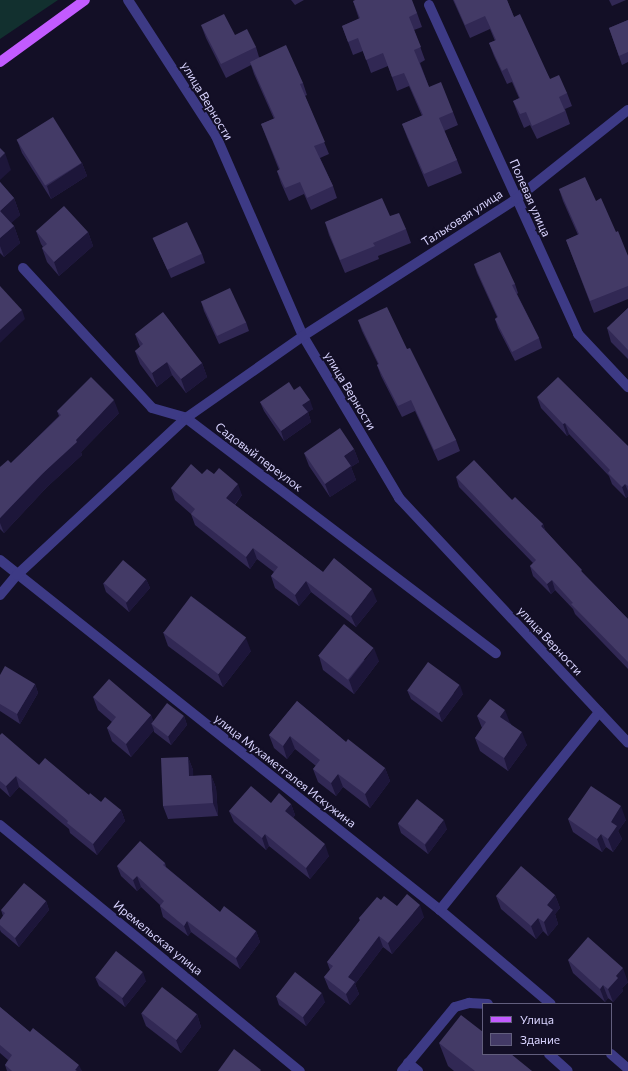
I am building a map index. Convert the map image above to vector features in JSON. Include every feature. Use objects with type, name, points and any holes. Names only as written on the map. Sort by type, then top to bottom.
[{"type":"main road","points":[[0,62],[85,0]]},
{"type":"street","name":"улица Верности","points":[[128,0],[216,136],[303,336],[399,498],[628,743]]},
{"type":"street","name":"Полевая улица","points":[[429,5],[578,334],[628,387]]},
{"type":"street","name":"Тальковая улица","points":[[0,595],[18,575],[186,418],[303,336],[516,199],[628,110]]},
{"type":"street","name":"Садовый переулок","points":[[23,268],[152,408],[186,418],[496,653]]},
{"type":"street","name":"улица Мухаметгалея Искужина","points":[[0,560],[440,910],[550,1003]]},
{"type":"street","points":[[440,910],[599,712]]},
{"type":"street","name":"Иремельская улица","points":[[0,825],[300,1071]]},
{"type":"street","points":[[418,1071],[405,1067],[455,1007],[469,1003],[482,1004]]},
{"type":"street","points":[[550,1055],[568,1071]]},
{"type":"street","points":[[612,1055],[628,1069]]},
{"type":"green space","points":[[0,0],[58,0],[0,39]]},
{"type":"building","points":[[412,0],[417,13],[409,17],[421,47],[414,50],[429,87],[441,82],[453,112],[439,118],[457,160],[424,174],[402,124],[423,115],[404,73],[392,77],[383,53],[366,60],[358,38],[348,42],[342,26],[360,18],[353,1]]},
{"type":"building","points":[[454,0],[507,0],[514,17],[520,14],[550,79],[559,75],[567,93],[559,97],[565,111],[532,126],[526,112],[520,114],[513,101],[520,98],[507,68],[502,71],[489,43],[496,40],[485,16],[465,25]]},
{"type":"building","points":[[224,14],[235,35],[247,29],[256,47],[221,64],[201,25]]},
{"type":"building","points":[[628,20],[628,52],[619,56],[609,28]]},
{"type":"building","points":[[286,45],[303,83],[300,84],[325,142],[314,146],[333,186],[307,198],[300,182],[285,188],[277,171],[280,169],[261,124],[275,118],[250,62]]},
{"type":"building","points":[[53,117],[82,163],[45,186],[17,140]]},
{"type":"building","points":[[0,148],[5,153],[0,158]]},
{"type":"building","points":[[585,177],[596,201],[601,198],[616,232],[618,231],[628,256],[628,286],[590,301],[566,240],[579,234],[559,189]]},
{"type":"building","points":[[0,182],[14,198],[0,211]]},
{"type":"building","points":[[382,198],[390,216],[399,213],[406,229],[373,243],[375,246],[340,260],[325,222]]},
{"type":"building","points":[[64,206],[88,232],[54,262],[42,248],[47,244],[36,231]]},
{"type":"building","points":[[0,211],[14,226],[0,238]]},
{"type":"building","points":[[187,222],[202,254],[167,270],[153,238]]},
{"type":"building","points":[[500,252],[515,284],[512,285],[539,338],[512,352],[495,319],[498,317],[474,264]]},
{"type":"building","points":[[0,286],[22,310],[0,330]]},
{"type":"building","points":[[230,288],[246,322],[217,336],[201,302]]},
{"type":"building","points":[[387,307],[407,349],[410,348],[456,440],[434,450],[411,400],[398,406],[377,365],[379,364],[358,320]]},
{"type":"building","points":[[628,308],[628,350],[607,328]]},
{"type":"building","points":[[163,312],[202,363],[181,379],[167,362],[152,373],[135,351],[143,344],[135,334]]},
{"type":"building","points":[[91,377],[114,400],[76,440],[77,442],[42,474],[0,518],[0,467],[8,460],[11,463],[61,415],[57,411]]},
{"type":"building","points":[[558,377],[628,446],[628,486],[625,484],[622,487],[608,473],[610,470],[565,423],[563,424],[537,397]]},
{"type":"building","points":[[289,382],[294,390],[300,386],[310,400],[302,405],[308,412],[281,431],[260,402]]},
{"type":"building","points":[[340,428],[354,449],[344,456],[351,466],[325,484],[304,453]]},
{"type":"building","points":[[474,460],[512,500],[515,497],[543,524],[541,526],[582,570],[581,571],[628,619],[628,662],[571,604],[573,603],[552,580],[547,584],[530,566],[536,560],[456,477]]},
{"type":"building","points":[[191,464],[202,474],[207,469],[214,474],[219,468],[238,484],[226,498],[323,572],[334,558],[372,589],[351,616],[306,581],[295,595],[271,576],[278,567],[253,548],[246,557],[191,514],[195,509],[171,488]]},
{"type":"building","points":[[123,560],[146,579],[127,602],[104,583]]},
{"type":"building","points":[[191,596],[246,638],[218,674],[163,633]]},
{"type":"building","points":[[344,624],[374,648],[348,680],[318,656]]},
{"type":"building","points":[[428,662],[460,685],[439,713],[407,690]]},
{"type":"building","points":[[5,666],[35,684],[17,714],[0,704],[0,675]]},
{"type":"building","points":[[109,679],[151,715],[126,744],[107,728],[116,717],[93,697]]},
{"type":"building","points":[[490,699],[505,710],[500,717],[522,732],[504,758],[475,738],[486,722],[477,716]]},
{"type":"building","points":[[297,701],[346,742],[348,739],[385,768],[365,794],[338,774],[331,783],[313,769],[320,760],[290,736],[283,746],[269,735]]},
{"type":"building","points":[[167,703],[184,716],[168,736],[151,724]]},
{"type":"building","points":[[2,733],[39,765],[45,758],[89,795],[90,793],[101,802],[105,797],[121,810],[93,844],[67,823],[68,821],[16,776],[6,786],[0,781],[0,735]]},
{"type":"building","points":[[188,757],[189,776],[211,775],[213,803],[163,806],[161,758]]},
{"type":"building","points":[[251,786],[271,803],[279,793],[291,804],[285,811],[325,844],[306,868],[265,834],[262,838],[229,811]]},
{"type":"building","points":[[591,786],[621,806],[611,822],[617,826],[608,839],[601,834],[597,839],[568,819]]},
{"type":"building","points":[[417,799],[444,820],[425,844],[398,823]]},
{"type":"building","points":[[140,841],[165,863],[163,865],[220,912],[224,906],[256,931],[236,958],[187,921],[184,926],[160,906],[164,901],[137,876],[133,880],[117,866]]},
{"type":"building","points":[[521,866],[555,895],[547,905],[553,910],[544,922],[538,918],[531,926],[496,896]]},
{"type":"building","points":[[24,883],[46,901],[15,938],[0,925],[0,920],[5,913],[1,910]]},
{"type":"building","points":[[407,894],[420,905],[388,943],[379,936],[348,977],[355,982],[346,994],[324,977],[333,966],[327,962],[360,920],[359,918],[377,897],[381,900],[384,896],[397,906]]},
{"type":"building","points":[[588,937],[623,968],[616,976],[618,978],[608,989],[603,985],[600,989],[568,960]]},
{"type":"building","points":[[116,951],[143,972],[122,998],[96,977]]},
{"type":"building","points":[[295,972],[322,993],[303,1017],[276,996]]},
{"type":"building","points":[[162,987],[197,1014],[176,1040],[142,1013]]},
{"type":"building","points":[[0,1007],[30,1032],[33,1028],[79,1065],[75,1070],[77,1071],[12,1071],[5,1065],[12,1055],[0,1045]]},
{"type":"building","points":[[461,1015],[482,1031],[482,1055],[512,1055],[532,1071],[475,1071],[439,1043]]},
{"type":"building","points":[[234,1049],[261,1070],[218,1071]]}]
